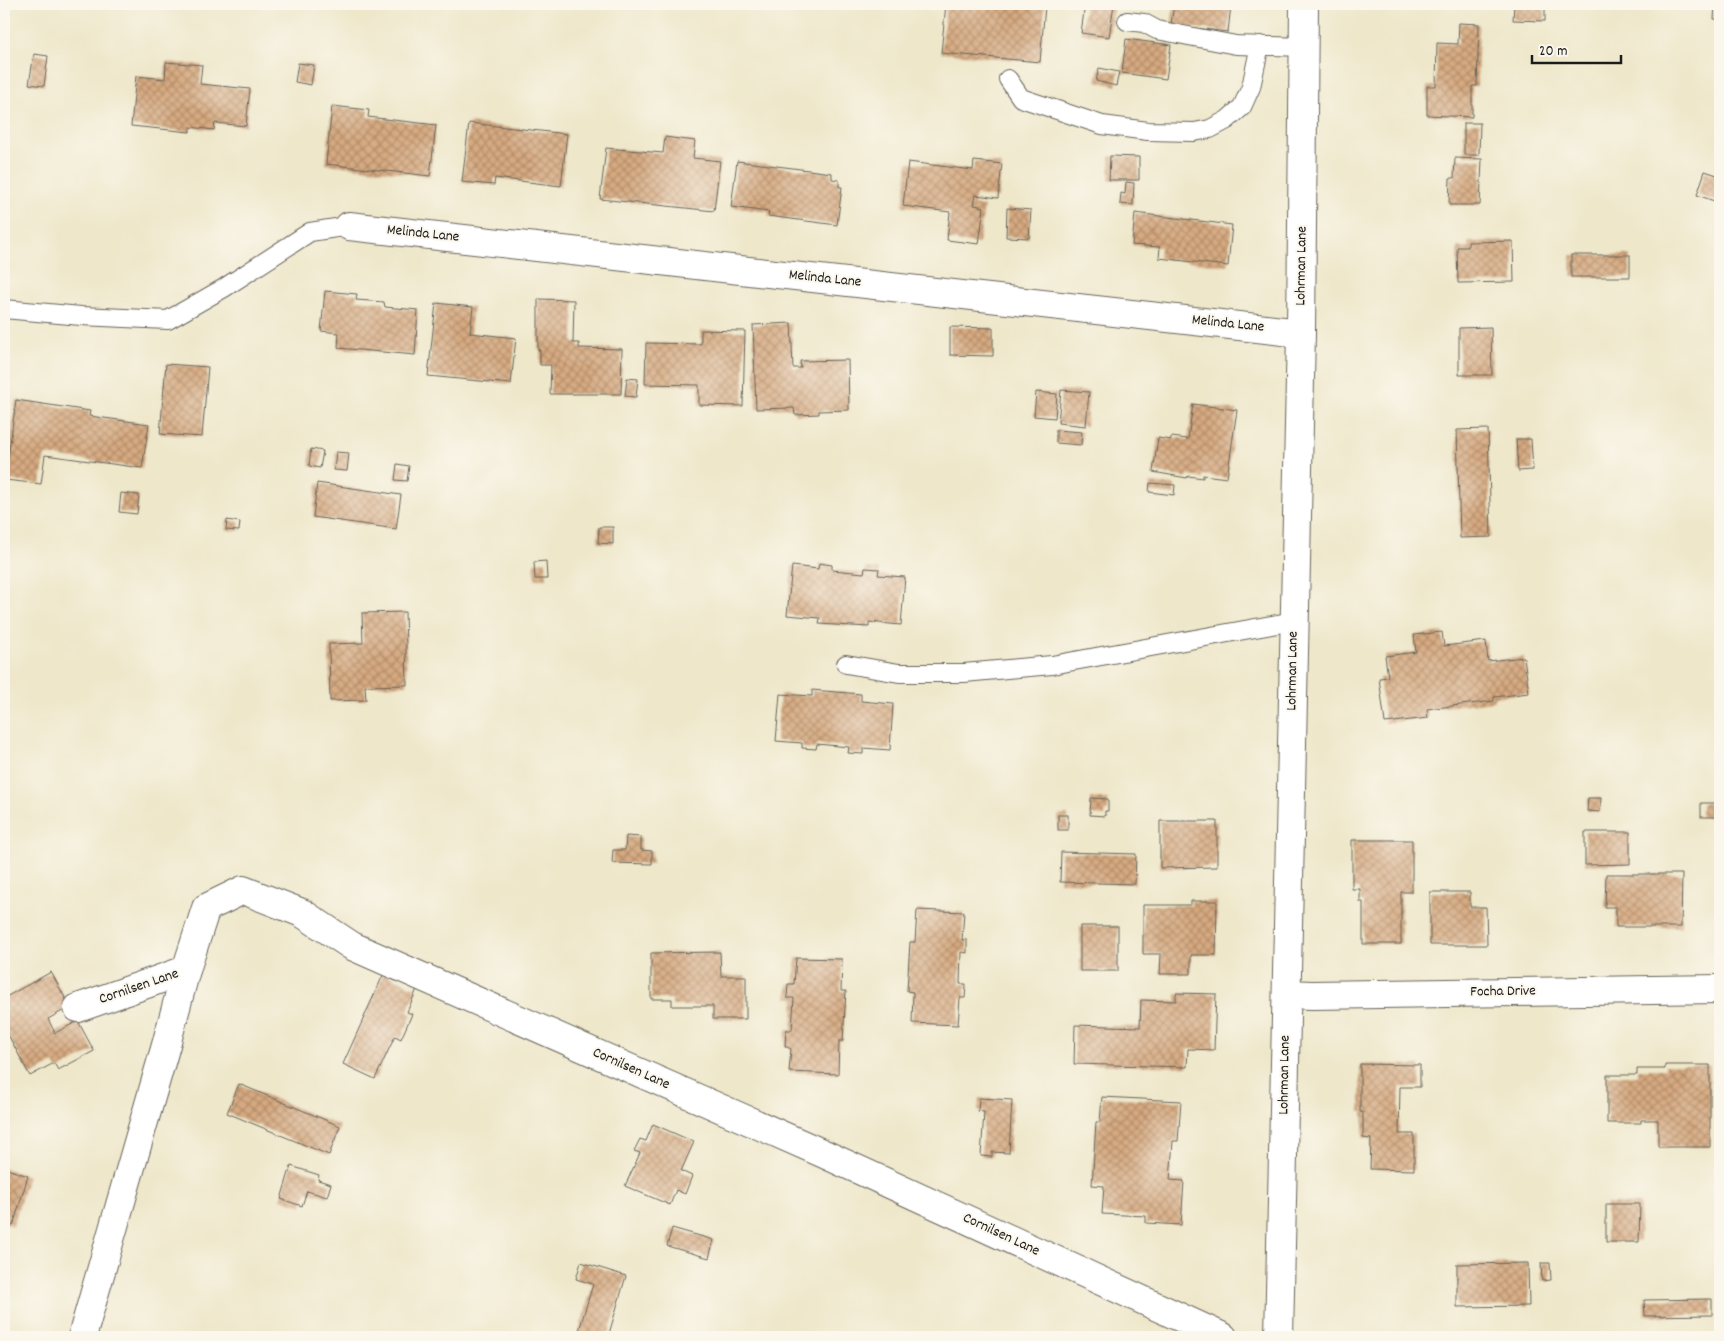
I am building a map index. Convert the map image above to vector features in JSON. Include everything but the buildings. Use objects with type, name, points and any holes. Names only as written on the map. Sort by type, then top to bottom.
[{"type":"street","name":"Lohrman Lane","points":[[1279,1337],[1301,333],[1304,4]]},
{"type":"street","name":"Melinda Lane","points":[[349,226],[1301,333]]},
{"type":"street","name":"Cornilsen Lane","points":[[78,1008],[186,970],[206,908],[243,890],[302,914],[352,946],[831,1157],[1223,1337]]},
{"type":"street","points":[[82,1337],[186,970]]},
{"type":"street","name":"Focha Drive","points":[[1286,994],[1720,989]]},
{"type":"lane","points":[[1127,21],[1144,23],[1157,30],[1236,45],[1304,47]]},
{"type":"lane","points":[[1008,79],[1021,98],[1094,122],[1148,131],[1194,132],[1210,129],[1227,120],[1242,107],[1251,87],[1260,45]]},
{"type":"lane","points":[[4,309],[81,316],[168,320],[224,288],[310,232],[349,226]]},
{"type":"lane","points":[[846,664],[899,674],[964,672],[1052,665],[1294,620]]}]
